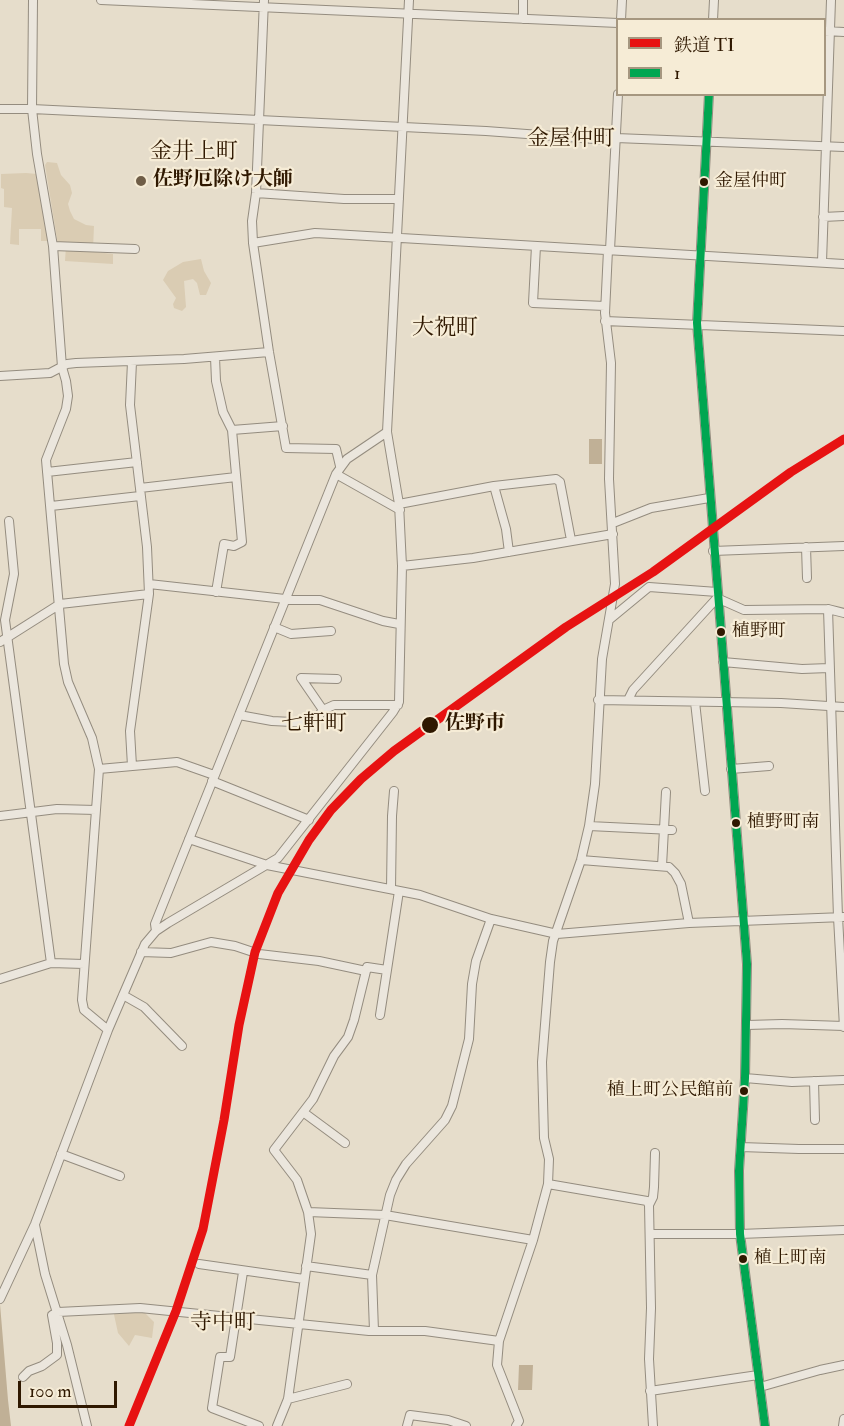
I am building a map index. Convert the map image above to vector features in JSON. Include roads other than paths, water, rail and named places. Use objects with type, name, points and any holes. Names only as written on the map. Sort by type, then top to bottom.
[{"type":"street","points":[[33,0],[32,108],[37,154],[53,246],[62,368],[68,396],[66,409],[46,460],[64,664],[68,682],[92,738],[99,770],[84,964],[84,1010],[108,1030]]},
{"type":"street","points":[[101,0],[264,4],[616,23]]},
{"type":"street","points":[[0,1299],[35,1224],[108,1030],[149,938],[156,931],[278,858],[398,705],[402,566],[400,507],[387,432],[409,0]]},
{"type":"street","points":[[523,0],[523,19]]},
{"type":"street","points":[[621,18],[622,0]]},
{"type":"street","points":[[713,18],[714,0]]},
{"type":"street","points":[[826,89],[827,32],[831,0]]},
{"type":"street","points":[[264,4],[256,193],[252,221],[253,243],[269,352],[286,448],[336,448],[338,470]]},
{"type":"street","points":[[827,32],[844,32]]},
{"type":"street","points":[[528,1426],[517,1423],[497,1365],[499,1341],[533,1240],[548,1184],[549,1159],[544,1137],[542,1062],[550,962],[553,941],[581,860],[589,826],[595,784],[602,658],[615,584],[609,479],[611,363],[605,306],[618,96]]},
{"type":"street","points":[[709,96],[697,323],[747,964],[746,1078],[741,1147],[740,1234],[765,1426]]},
{"type":"street","points":[[822,262],[826,96]]},
{"type":"street","points":[[0,109],[32,108],[608,140],[616,138],[844,147]]},
{"type":"street","points":[[256,193],[344,199],[399,199]]},
{"type":"street","points":[[823,217],[844,216]]},
{"type":"street","points":[[253,243],[315,233],[844,264]]},
{"type":"street","points":[[53,246],[135,249]]},
{"type":"street","points":[[536,246],[533,303],[605,306]]},
{"type":"street","points":[[605,321],[697,323],[844,331]]},
{"type":"street","points":[[0,376],[50,373],[67,364],[76,363],[132,362],[269,352]]},
{"type":"street","points":[[214,357],[216,381],[223,412],[232,430],[242,542],[234,546],[224,544],[216,592]]},
{"type":"street","points":[[132,362],[130,405],[149,584],[130,731],[132,766]]},
{"type":"street","points":[[232,430],[283,426]]},
{"type":"street","points":[[156,931],[155,924],[338,470],[347,459],[387,432]]},
{"type":"street","points":[[47,471],[137,462]]},
{"type":"street","points":[[338,470],[400,507],[494,486],[559,480],[571,540]]},
{"type":"street","points":[[51,506],[236,477]]},
{"type":"street","points":[[494,486],[506,529],[509,552]]},
{"type":"street","points":[[613,523],[651,508],[709,498]]},
{"type":"street","points":[[9,520],[14,574],[5,620],[51,963]]},
{"type":"street","points":[[402,566],[509,552],[613,534]]},
{"type":"street","points":[[713,551],[844,546]]},
{"type":"street","points":[[806,547],[807,578]]},
{"type":"street","points":[[149,584],[285,599],[320,600],[399,624]]},
{"type":"street","points":[[609,620],[649,588],[717,595],[744,610],[828,609],[844,613]]},
{"type":"street","points":[[0,642],[47,610],[60,604],[149,594]]},
{"type":"street","points":[[628,700],[633,690],[717,595]]},
{"type":"street","points":[[747,1025],[844,1026],[828,609]]},
{"type":"street","points":[[274,627],[291,634],[331,631]]},
{"type":"street","points":[[723,662],[802,669],[829,668]]},
{"type":"street","points":[[323,710],[301,678],[337,679]]},
{"type":"street","points":[[598,700],[844,707]]},
{"type":"street","points":[[695,702],[705,791]]},
{"type":"street","points":[[239,715],[272,721],[314,723],[323,710],[334,705],[398,705]]},
{"type":"street","points":[[99,770],[181,762],[309,820]]},
{"type":"street","points":[[731,769],[770,766]]},
{"type":"street","points":[[380,1015],[395,890],[392,816],[394,791]]},
{"type":"street","points":[[662,867],[666,792]]},
{"type":"street","points":[[0,816],[57,809],[96,810]]},
{"type":"street","points":[[589,826],[672,830]]},
{"type":"street","points":[[189,839],[267,864],[420,895],[491,919],[557,934],[689,923],[841,917]]},
{"type":"street","points":[[581,860],[669,867],[681,884],[689,923]]},
{"type":"street","points":[[374,1331],[372,1275],[390,1195],[401,1172],[445,1120],[452,1106],[469,1039],[472,984],[476,961],[491,919]]},
{"type":"street","points":[[141,952],[171,952],[211,942],[235,946],[259,954],[319,961],[366,971]]},
{"type":"street","points":[[0,979],[51,963],[84,964]]},
{"type":"street","points":[[277,1426],[288,1399],[311,1234],[308,1212],[297,1180],[274,1150],[313,1098],[334,1056],[351,1031],[367,967],[387,970]]},
{"type":"street","points":[[123,995],[144,1007],[182,1046]]},
{"type":"street","points":[[746,1078],[792,1082],[844,1080]]},
{"type":"street","points":[[814,1082],[815,1120]]},
{"type":"street","points":[[303,1112],[345,1143]]},
{"type":"street","points":[[741,1147],[844,1149]]},
{"type":"street","points":[[653,1426],[650,1391],[649,1204],[654,1187],[655,1153]]},
{"type":"street","points":[[61,1154],[120,1176]]},
{"type":"street","points":[[548,1184],[646,1201],[649,1204]]},
{"type":"street","points":[[308,1212],[385,1215],[533,1240]]},
{"type":"street","points":[[35,1224],[45,1274],[58,1312],[87,1426]]},
{"type":"street","points":[[650,1234],[740,1234],[844,1230]]},
{"type":"street","points":[[199,1264],[304,1279]]},
{"type":"street","points":[[306,1266],[372,1275]]},
{"type":"street","points":[[243,1272],[230,1357],[220,1357],[212,1408],[259,1426]]},
{"type":"street","points":[[23,1377],[57,1355],[52,1315],[58,1312],[140,1308],[374,1331],[425,1330],[499,1341]]},
{"type":"street","points":[[760,1388],[844,1365]]},
{"type":"street","points":[[650,1391],[758,1375]]},
{"type":"street","points":[[288,1399],[347,1384]]},
{"type":"street","points":[[407,1426],[410,1415],[448,1420],[465,1426]]},
{"type":"street","points":[[843,1426],[844,1419]]},
{"type":"railway","points":[[306,844],[313,838]]},
{"type":"rail line","name":"TI","points":[[129,1426],[176,1311],[203,1229],[239,1025],[255,952],[278,893],[309,840],[331,810],[361,779],[394,751],[566,627],[653,572],[791,472],[844,439]]},
{"type":"place","name":"佐野厄除け大師","points":[[141,181]]},
{"type":"place","name":"金屋仲町","points":[[704,182]]},
{"type":"place","name":"植野町","points":[[721,632]]},
{"type":"place","name":"佐野市","points":[[430,725]]},
{"type":"place","name":"植野町南","points":[[736,823]]},
{"type":"place","name":"植上町公民館前","points":[[744,1091]]},
{"type":"place","name":"植上町南","points":[[743,1259]]},
{"type":"district","name":"金屋仲町","points":[[571,140]]},
{"type":"district","name":"金井上町","points":[[194,153]]},
{"type":"district","name":"大祝町","points":[[445,329]]},
{"type":"district","name":"七軒町","points":[[314,725]]},
{"type":"district","name":"寺中町","points":[[223,1324]]}]
